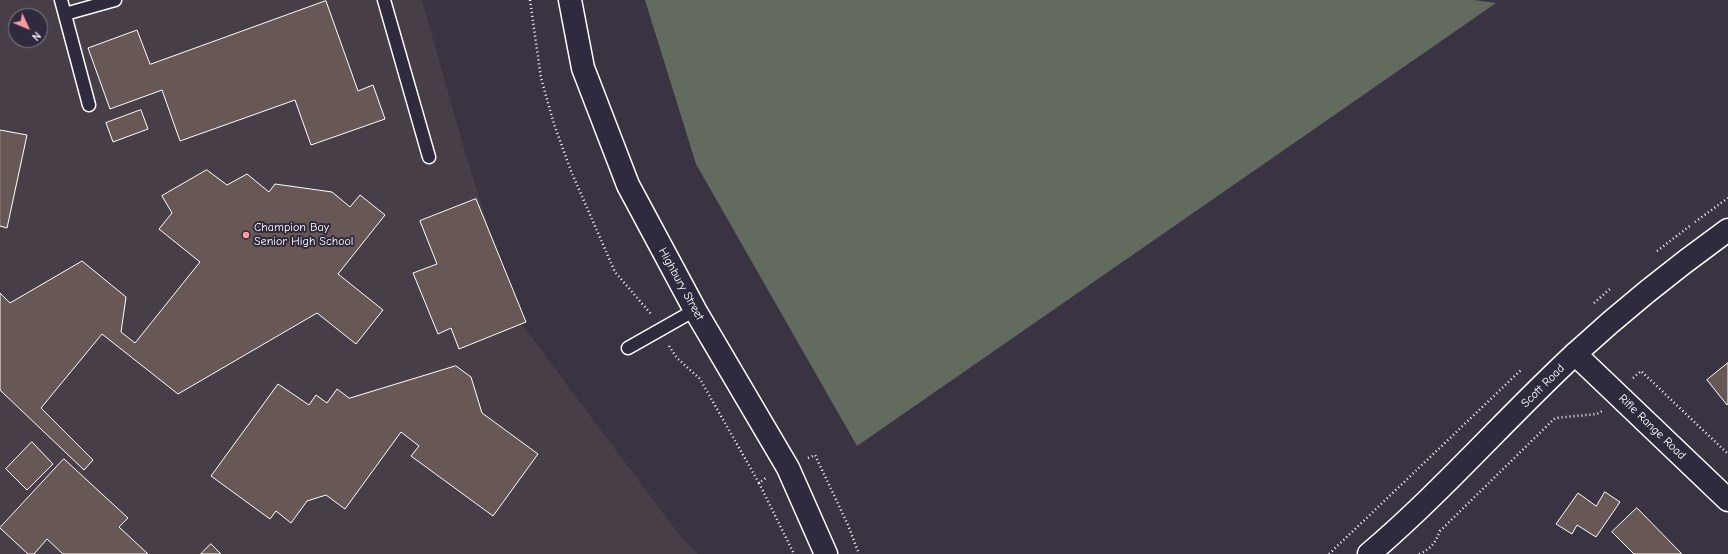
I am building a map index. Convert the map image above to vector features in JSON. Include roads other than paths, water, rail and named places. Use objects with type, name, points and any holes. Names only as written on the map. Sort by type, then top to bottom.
[{"type":"street","name":"Highbury Street","points":[[570,0],[583,68],[628,185],[695,310],[788,468],[826,554]]},
{"type":"street","name":"Scott Road","points":[[1369,554],[1406,522],[1575,354],[1678,266],[1728,230]]},
{"type":"street","name":"Rifle Range Road","points":[[1575,354],[1728,500]]},
{"type":"lane","points":[[61,0],[89,105]]},
{"type":"lane","points":[[65,14],[115,0]]},
{"type":"lane","points":[[384,0],[429,157]]},
{"type":"lane","points":[[628,348],[695,310]]},
{"type":"place","name":"Champion Bay Senior High School","points":[[246,235]]}]
